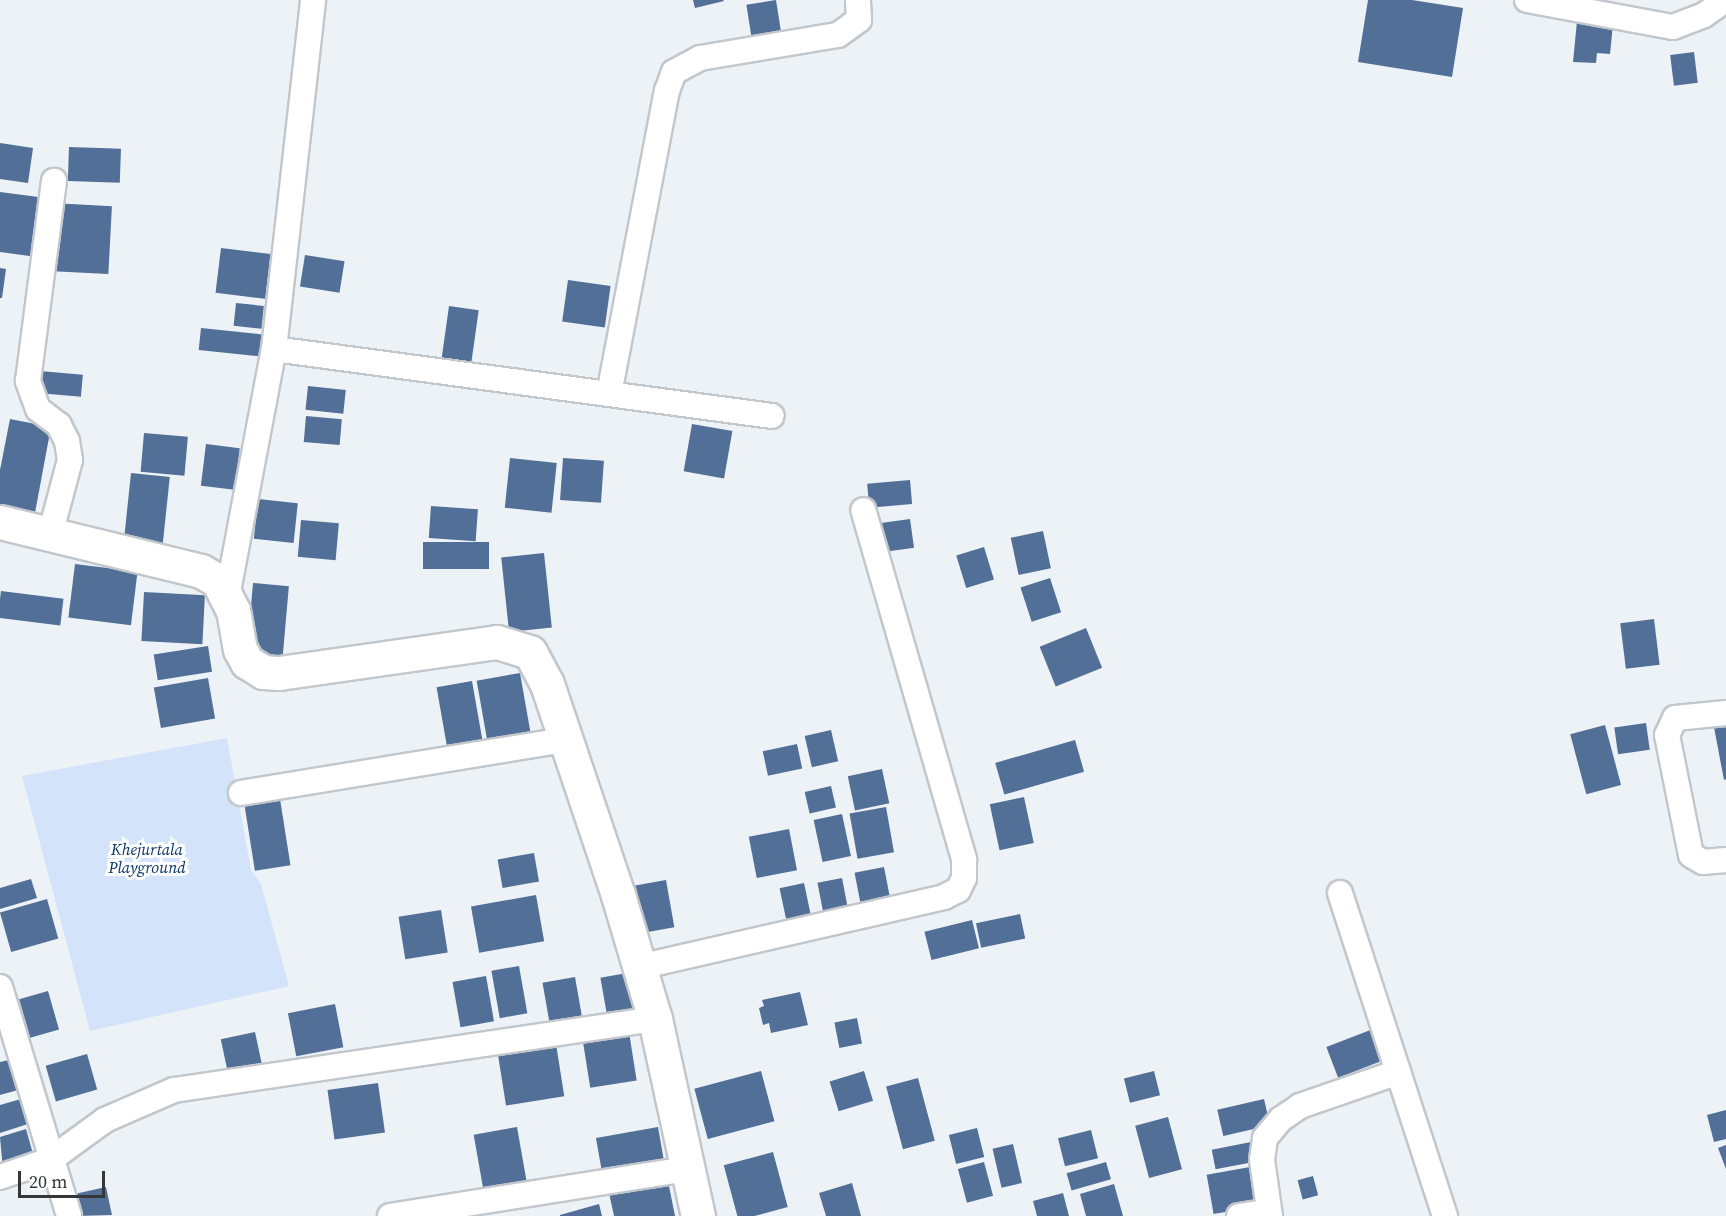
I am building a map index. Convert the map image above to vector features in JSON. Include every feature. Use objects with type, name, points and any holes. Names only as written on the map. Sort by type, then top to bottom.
[{"type":"street","points":[[228,597],[274,349],[313,0]]},
{"type":"street","points":[[609,394],[667,91],[674,72],[700,57],[838,35],[852,28],[859,20],[858,0]]},
{"type":"street","points":[[1527,0],[1673,27],[1698,18],[1721,2]]},
{"type":"street","points":[[50,535],[67,480],[69,451],[59,425],[31,399],[28,381],[54,181]]},
{"type":"street","points":[[274,349],[771,416]]},
{"type":"street","points":[[639,967],[944,897],[958,890],[964,878],[964,859],[863,510]]},
{"type":"street","points":[[0,522],[201,570],[218,581],[228,597],[240,650],[247,662],[262,672],[279,673],[497,642],[530,652],[547,684],[655,1019],[699,1216]]},
{"type":"street","points":[[1726,714],[1675,718],[1667,735],[1692,855],[1703,862],[1726,860]]},
{"type":"street","points":[[241,793],[564,740]]},
{"type":"street","points":[[1340,893],[1445,1216]]},
{"type":"street","points":[[0,987],[50,1160],[69,1216]]},
{"type":"street","points":[[0,1177],[50,1160],[105,1120],[141,1102],[192,1086],[253,1081],[655,1019]]},
{"type":"street","points":[[1239,1216],[1270,1214],[1262,1160],[1265,1138],[1281,1119],[1300,1106],[1398,1072]]},
{"type":"street","points":[[390,1216],[688,1169]]},
{"type":"green space","name":"Khejurtala Playground","points":[[227,738],[251,870],[261,884],[289,986],[90,1031],[22,776]]},
{"type":"building","points":[[693,0],[723,0],[724,1],[695,8]]},
{"type":"building","points":[[776,0],[783,42],[753,47],[746,5]]},
{"type":"building","points":[[1368,0],[1412,0],[1463,8],[1452,77],[1358,62]]},
{"type":"building","points":[[1577,21],[1613,24],[1610,54],[1597,53],[1596,63],[1573,62]]},
{"type":"building","points":[[1694,52],[1698,83],[1674,86],[1670,55]]},
{"type":"building","points":[[0,143],[33,148],[28,183],[0,179]]},
{"type":"building","points":[[69,147],[121,149],[120,183],[68,181]]},
{"type":"building","points":[[0,192],[46,198],[37,257],[0,252]]},
{"type":"building","points":[[52,203],[112,206],[108,274],[48,271]]},
{"type":"building","points":[[221,248],[271,254],[265,299],[216,293]]},
{"type":"building","points":[[305,255],[345,261],[340,293],[300,287]]},
{"type":"building","points":[[0,268],[6,269],[2,298],[0,298]]},
{"type":"building","points":[[568,280],[611,286],[605,328],[562,322]]},
{"type":"building","points":[[236,303],[264,306],[261,329],[234,326]]},
{"type":"building","points":[[449,306],[479,310],[470,374],[440,369]]},
{"type":"building","points":[[201,328],[265,335],[262,357],[199,350]]},
{"type":"building","points":[[40,371],[83,375],[81,397],[38,393]]},
{"type":"building","points":[[308,386],[346,390],[343,414],[305,410]]},
{"type":"building","points":[[306,416],[342,419],[340,445],[304,442]]},
{"type":"building","points":[[10,419],[51,427],[34,518],[0,511],[0,470]]},
{"type":"building","points":[[692,424],[732,431],[724,478],[684,471]]},
{"type":"building","points":[[144,433],[188,437],[184,476],[141,472]]},
{"type":"building","points":[[206,444],[240,448],[235,490],[201,486]]},
{"type":"building","points":[[510,458],[557,463],[552,513],[505,508]]},
{"type":"building","points":[[563,458],[604,461],[601,503],[560,500]]},
{"type":"building","points":[[131,473],[170,477],[163,544],[124,540]]},
{"type":"building","points":[[910,480],[912,504],[869,508],[867,484]]},
{"type":"building","points":[[258,499],[298,503],[294,543],[254,539]]},
{"type":"building","points":[[431,506],[478,509],[476,541],[429,538]]},
{"type":"building","points":[[910,519],[914,548],[883,552],[879,523]]},
{"type":"building","points":[[301,520],[339,523],[336,560],[298,557]]},
{"type":"building","points":[[1043,531],[1051,568],[1019,575],[1011,538]]},
{"type":"building","points":[[423,542],[489,542],[489,569],[423,569]]},
{"type":"building","points":[[984,547],[994,580],[966,588],[956,555]]},
{"type":"building","points":[[544,553],[552,628],[509,632],[501,557]]},
{"type":"building","points":[[75,564],[138,572],[131,625],[68,618]]},
{"type":"building","points":[[1050,578],[1061,612],[1032,622],[1021,588]]},
{"type":"building","points":[[253,583],[289,586],[283,656],[247,653]]},
{"type":"building","points":[[1,591],[64,599],[60,625],[0,618]]},
{"type":"building","points":[[144,592],[205,595],[202,644],[141,641]]},
{"type":"building","points":[[1654,619],[1660,665],[1626,669],[1620,623]]},
{"type":"building","points":[[1086,628],[1102,668],[1056,687],[1040,647]]},
{"type":"building","points":[[208,646],[212,672],[158,680],[154,655]]},
{"type":"building","points":[[520,673],[531,737],[488,745],[477,681]]},
{"type":"building","points":[[208,678],[215,718],[161,728],[154,688]]},
{"type":"building","points":[[472,681],[483,741],[447,747],[437,687]]},
{"type":"building","points":[[1726,720],[1726,779],[1724,780],[1713,722]]},
{"type":"building","points":[[1646,723],[1650,750],[1618,754],[1614,727]]},
{"type":"building","points":[[1605,725],[1621,785],[1586,794],[1570,734]]},
{"type":"building","points":[[831,730],[838,761],[812,767],[805,736]]},
{"type":"building","points":[[1075,740],[1084,772],[1004,795],[995,763]]},
{"type":"building","points":[[797,744],[802,768],[768,776],[763,751]]},
{"type":"building","points":[[882,769],[889,803],[855,811],[848,776]]},
{"type":"building","points":[[831,786],[836,807],[810,814],[805,792]]},
{"type":"building","points":[[1024,797],[1034,843],[1000,850],[990,804]]},
{"type":"building","points":[[280,799],[290,865],[255,871],[244,805]]},
{"type":"building","points":[[886,807],[894,852],[858,859],[850,813]]},
{"type":"building","points":[[842,814],[851,856],[823,862],[814,820]]},
{"type":"building","points":[[789,829],[797,870],[757,878],[749,837]]},
{"type":"building","points":[[534,853],[539,882],[503,888],[498,859]]},
{"type":"building","points":[[884,867],[891,902],[861,908],[855,873]]},
{"type":"building","points":[[842,878],[848,908],[823,913],[817,883]]},
{"type":"building","points":[[31,879],[37,898],[0,909],[0,888]]},
{"type":"building","points":[[666,880],[674,927],[638,934],[630,886]]},
{"type":"building","points":[[804,883],[811,917],[787,922],[780,888]]},
{"type":"building","points":[[536,895],[544,941],[479,953],[471,906]]},
{"type":"building","points":[[47,899],[58,938],[11,952],[0,912]]},
{"type":"building","points":[[441,910],[448,952],[405,959],[399,917]]},
{"type":"building","points":[[1020,914],[1025,938],[981,948],[976,923]]},
{"type":"building","points":[[972,920],[979,948],[931,960],[924,932]]},
{"type":"building","points":[[519,966],[527,1013],[500,1018],[491,971]]},
{"type":"building","points":[[627,973],[634,1011],[607,1016],[600,978]]},
{"type":"building","points":[[486,976],[494,1021],[461,1027],[453,982]]},
{"type":"building","points":[[575,977],[582,1015],[549,1021],[543,983]]},
{"type":"building","points":[[48,991],[59,1029],[30,1038],[19,999]]},
{"type":"building","points":[[800,992],[808,1025],[771,1033],[769,1023],[763,1025],[759,1008],[764,1006],[762,1000]]},
{"type":"building","points":[[335,1004],[343,1047],[296,1056],[288,1013]]},
{"type":"building","points":[[857,1018],[862,1044],[839,1048],[834,1022]]},
{"type":"building","points":[[1373,1029],[1385,1060],[1338,1078],[1326,1047]]},
{"type":"building","points":[[255,1032],[264,1073],[229,1080],[221,1039]]},
{"type":"building","points":[[629,1032],[637,1080],[590,1088],[583,1039]]},
{"type":"building","points":[[556,1044],[564,1096],[506,1106],[498,1053]]},
{"type":"building","points":[[87,1054],[97,1090],[56,1101],[46,1066]]},
{"type":"building","points":[[9,1060],[18,1090],[0,1095],[0,1062]]},
{"type":"building","points":[[761,1071],[774,1121],[708,1139],[694,1089]]},
{"type":"building","points":[[864,1071],[873,1101],[839,1111],[830,1082]]},
{"type":"building","points":[[1154,1071],[1160,1095],[1130,1103],[1124,1078]]},
{"type":"building","points":[[918,1078],[935,1141],[903,1149],[886,1087]]},
{"type":"building","points":[[378,1083],[385,1133],[334,1140],[327,1090]]},
{"type":"building","points":[[21,1099],[28,1124],[0,1133],[0,1105]]},
{"type":"building","points":[[1264,1099],[1270,1125],[1223,1136],[1217,1110]]},
{"type":"building","points":[[1726,1110],[1726,1139],[1714,1142],[1707,1115]]},
{"type":"building","points":[[1168,1117],[1182,1169],[1149,1178],[1135,1126]]},
{"type":"building","points":[[517,1127],[528,1189],[485,1197],[474,1135]]},
{"type":"building","points":[[658,1127],[665,1168],[603,1179],[596,1138]]},
{"type":"building","points":[[977,1128],[984,1157],[956,1164],[949,1135]]},
{"type":"building","points":[[26,1129],[35,1161],[3,1170],[0,1137]]},
{"type":"building","points":[[1091,1130],[1098,1158],[1065,1166],[1058,1138]]},
{"type":"building","points":[[1251,1142],[1255,1162],[1216,1169],[1212,1150]]},
{"type":"building","points":[[1013,1144],[1022,1183],[1002,1188],[993,1149]]},
{"type":"building","points":[[1726,1145],[1726,1169],[1718,1148]]},
{"type":"building","points":[[773,1152],[788,1207],[754,1216],[737,1216],[724,1165]]},
{"type":"building","points":[[984,1162],[993,1196],[967,1203],[958,1169]]},
{"type":"building","points":[[1106,1162],[1111,1179],[1072,1191],[1067,1173]]},
{"type":"building","points":[[1250,1167],[1257,1206],[1214,1214],[1207,1175]]},
{"type":"building","points":[[1313,1176],[1318,1195],[1303,1199],[1298,1180]]},
{"type":"building","points":[[668,1181],[675,1216],[614,1216],[609,1193]]},
{"type":"building","points":[[852,1183],[861,1216],[826,1216],[819,1193]]},
{"type":"building","points":[[1114,1184],[1123,1216],[1086,1216],[1080,1194]]},
{"type":"building","points":[[106,1187],[112,1215],[75,1216],[70,1195]]},
{"type":"building","points":[[1063,1193],[1069,1216],[1037,1216],[1033,1201]]},
{"type":"building","points":[[599,1204],[602,1216],[560,1216],[560,1215]]}]
